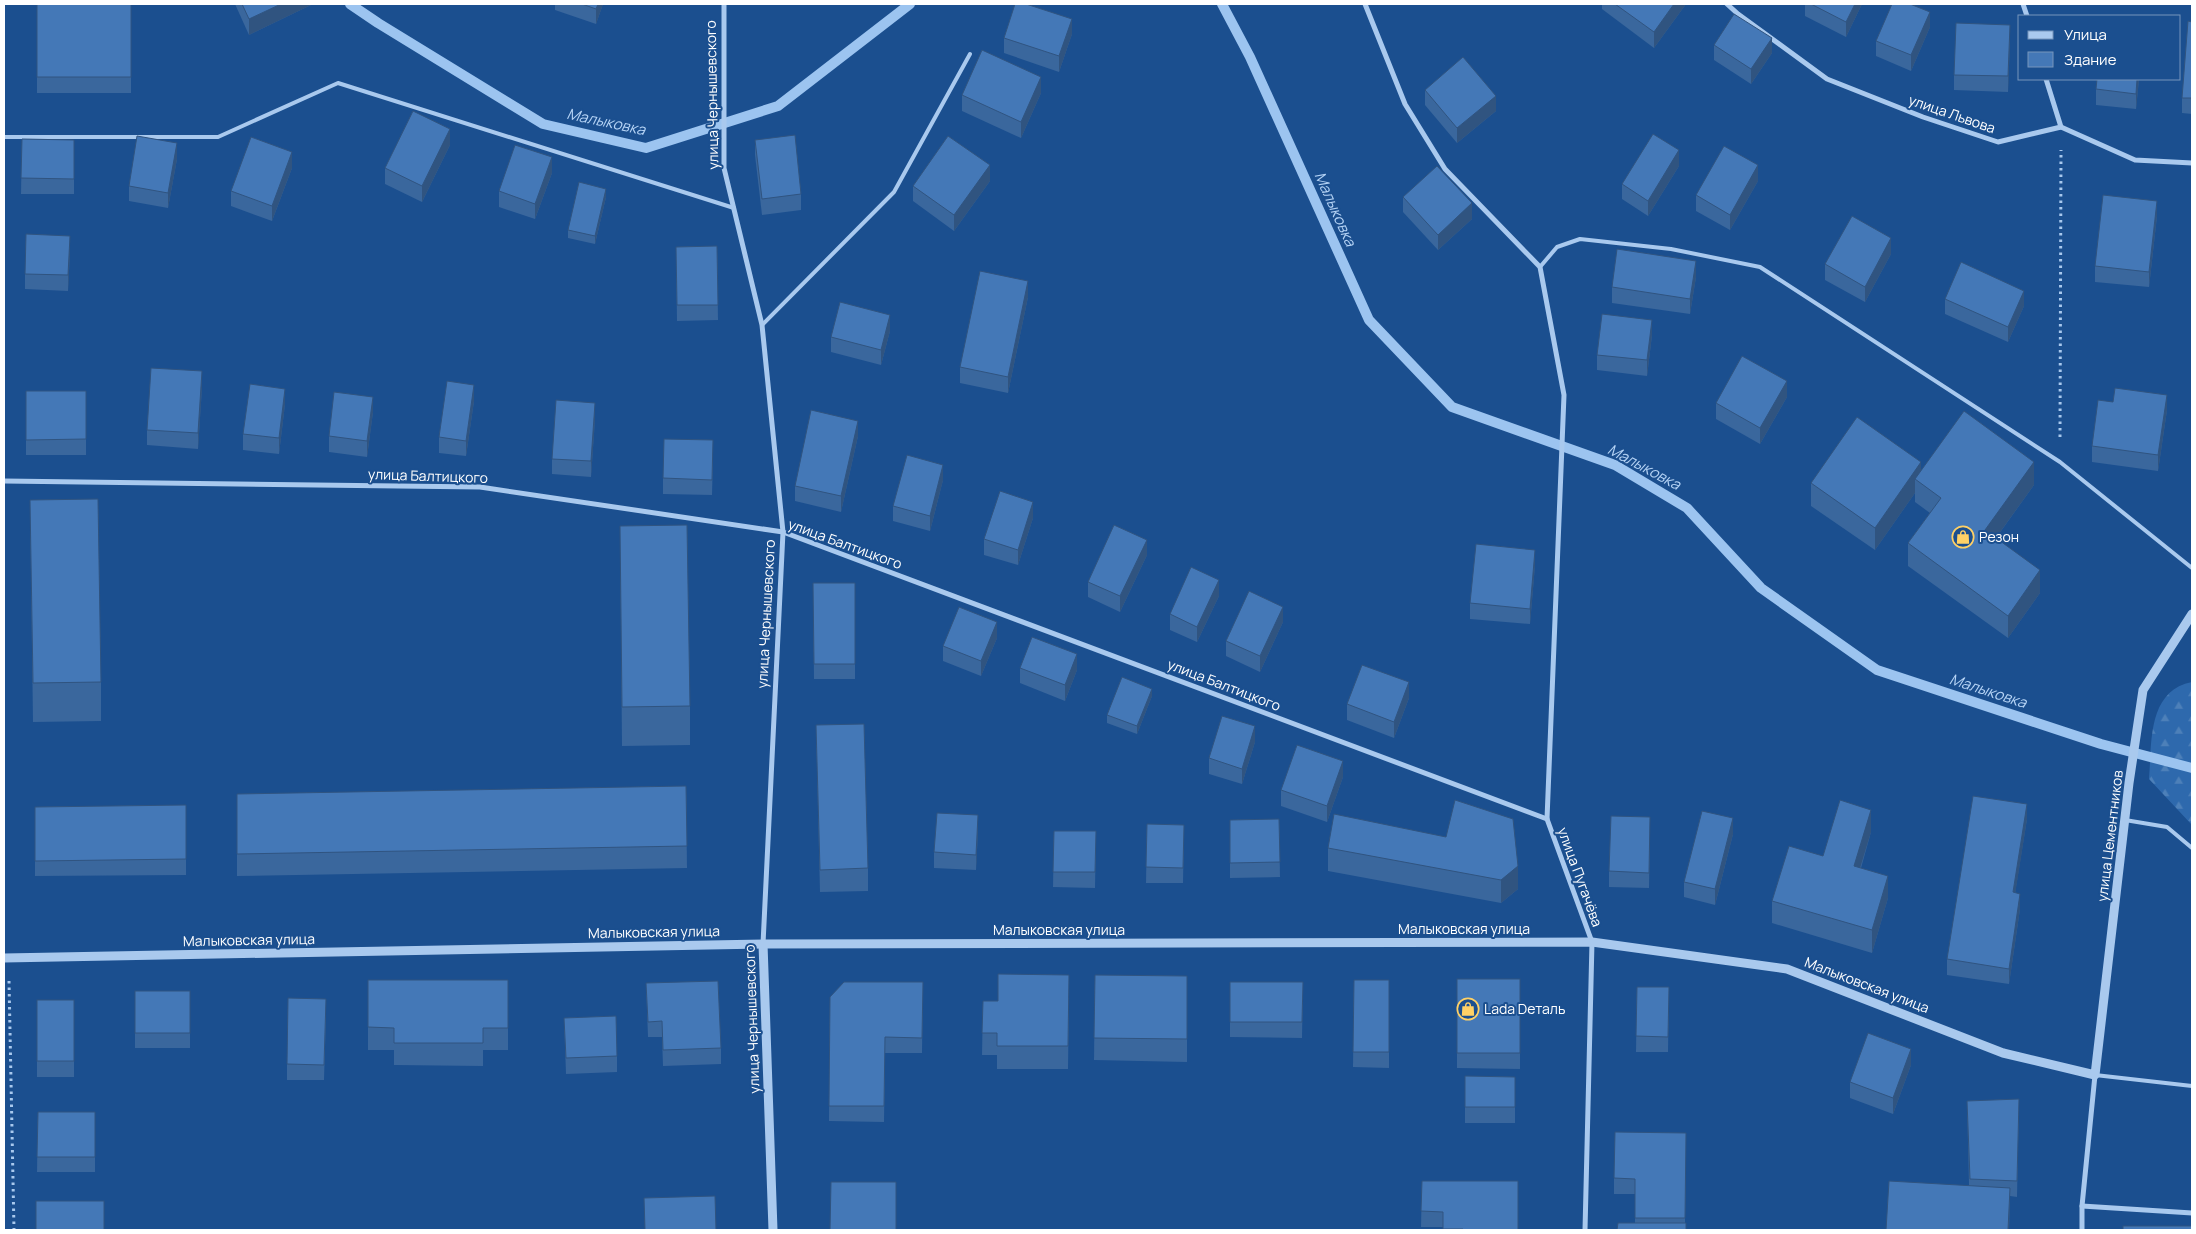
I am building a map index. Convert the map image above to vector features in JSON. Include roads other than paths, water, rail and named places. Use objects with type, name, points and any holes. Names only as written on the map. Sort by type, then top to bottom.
[{"type":"street","name":"улица Чернышевского","points":[[724,4],[724,168],[762,325],[783,532],[764,944],[772,1230]]},
{"type":"street","points":[[1365,4],[1405,104],[1445,169],[1540,267]]},
{"type":"street","name":"улица Львова","points":[[1727,4],[1828,79],[1923,117],[1998,142],[2061,127]]},
{"type":"street","points":[[2046,80],[2061,127],[2135,160],[2192,164]]},
{"type":"street","name":"улица Пугачёва","points":[[1540,267],[1564,395],[1547,819],[1592,942],[1585,1230]]},
{"type":"street","name":"улица Балтицкого","points":[[4,482],[480,487],[783,532],[1547,819]]},
{"type":"street","name":"улица Цементников","points":[[2095,1075],[2129,783],[2143,690],[2192,614]]},
{"type":"street","name":"Малыковская улица","points":[[6,958],[764,944],[1592,942],[1787,969],[2003,1053],[2095,1075]]},
{"type":"street","points":[[2082,1230],[2082,1206],[2095,1075]]},
{"type":"street","points":[[2082,1206],[2192,1213]]},
{"type":"lane","points":[[762,325],[894,192],[970,54]]},
{"type":"lane","points":[[4,137],[218,137],[338,83],[734,208]]},
{"type":"lane","points":[[1540,267],[1557,247],[1580,239],[1671,249],[1760,267],[2060,462],[2192,568]]},
{"type":"lane","points":[[2125,820],[2167,827],[2192,848]]},
{"type":"lane","points":[[2095,1075],[2192,1086]]},
{"type":"waterway","name":"Малыковка","points":[[350,4],[543,124],[646,148],[778,106],[910,4]]},
{"type":"waterway","name":"Малыковка","points":[[1222,4],[1250,57],[1369,320],[1452,407],[1615,465],[1687,508],[1761,588],[1877,670],[2101,744],[2192,768]]},
{"type":"place","name":"Резон","points":[[1963,537]]},
{"type":"place","name":"Lada Dеталь","points":[[1468,1009]]}]
